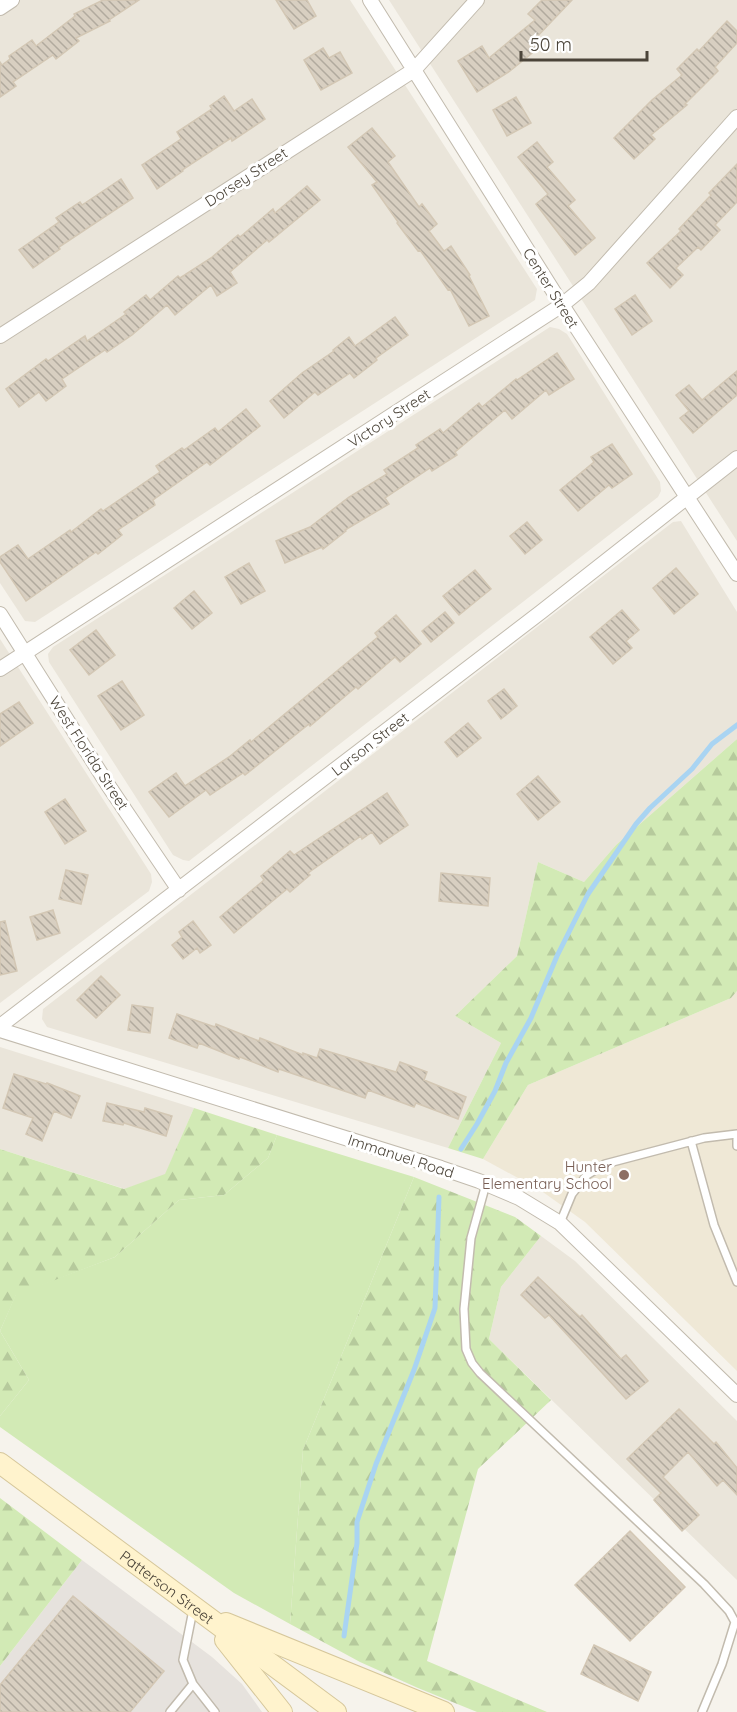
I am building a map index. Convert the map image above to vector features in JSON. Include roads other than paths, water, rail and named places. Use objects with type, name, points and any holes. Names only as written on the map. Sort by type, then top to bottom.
[{"type":"main road","name":"Patterson Street","points":[[0,1463],[336,1712]]},
{"type":"main road","points":[[197,1611],[232,1647],[282,1712]]},
{"type":"main road","points":[[197,1611],[444,1712]]},
{"type":"street","points":[[0,8],[12,0]]},
{"type":"street","name":"Center Street","points":[[370,0],[562,305],[737,574]]},
{"type":"street","name":"Dorsey Street","points":[[0,336],[414,70],[477,0]]},
{"type":"street","name":"Victory Street","points":[[0,669],[562,305],[590,283],[737,117]]},
{"type":"street","name":"Larson Street","points":[[0,1028],[737,458]]},
{"type":"street","name":"West Florida Street","points":[[0,614],[108,785],[179,890]]},
{"type":"street","name":"Immanuel Road","points":[[0,1028],[419,1161],[519,1198],[560,1222],[737,1395]]},
{"type":"lane","points":[[560,1222],[572,1194],[587,1175],[605,1164],[704,1138],[737,1134]]},
{"type":"lane","points":[[737,1139],[737,1146]]},
{"type":"lane","points":[[691,1141],[714,1225],[737,1282]]},
{"type":"lane","points":[[486,1184],[471,1238],[464,1309],[466,1349],[472,1363],[532,1423],[704,1584],[729,1611],[735,1622],[722,1664],[702,1712]]},
{"type":"lane","points":[[197,1611],[183,1660],[193,1684],[215,1712]]},
{"type":"lane","points":[[170,1712],[193,1684]]},
{"type":"waterway","points":[[461,1149],[495,1091],[506,1063],[531,1018],[557,956],[588,894],[636,824],[650,808],[692,769],[712,744],[737,725]]},
{"type":"waterway","points":[[344,1636],[357,1543],[357,1522],[376,1464],[414,1370],[435,1308],[439,1197]]},
{"type":"place","name":"Hunter Elementary School","points":[[624,1175]]}]
